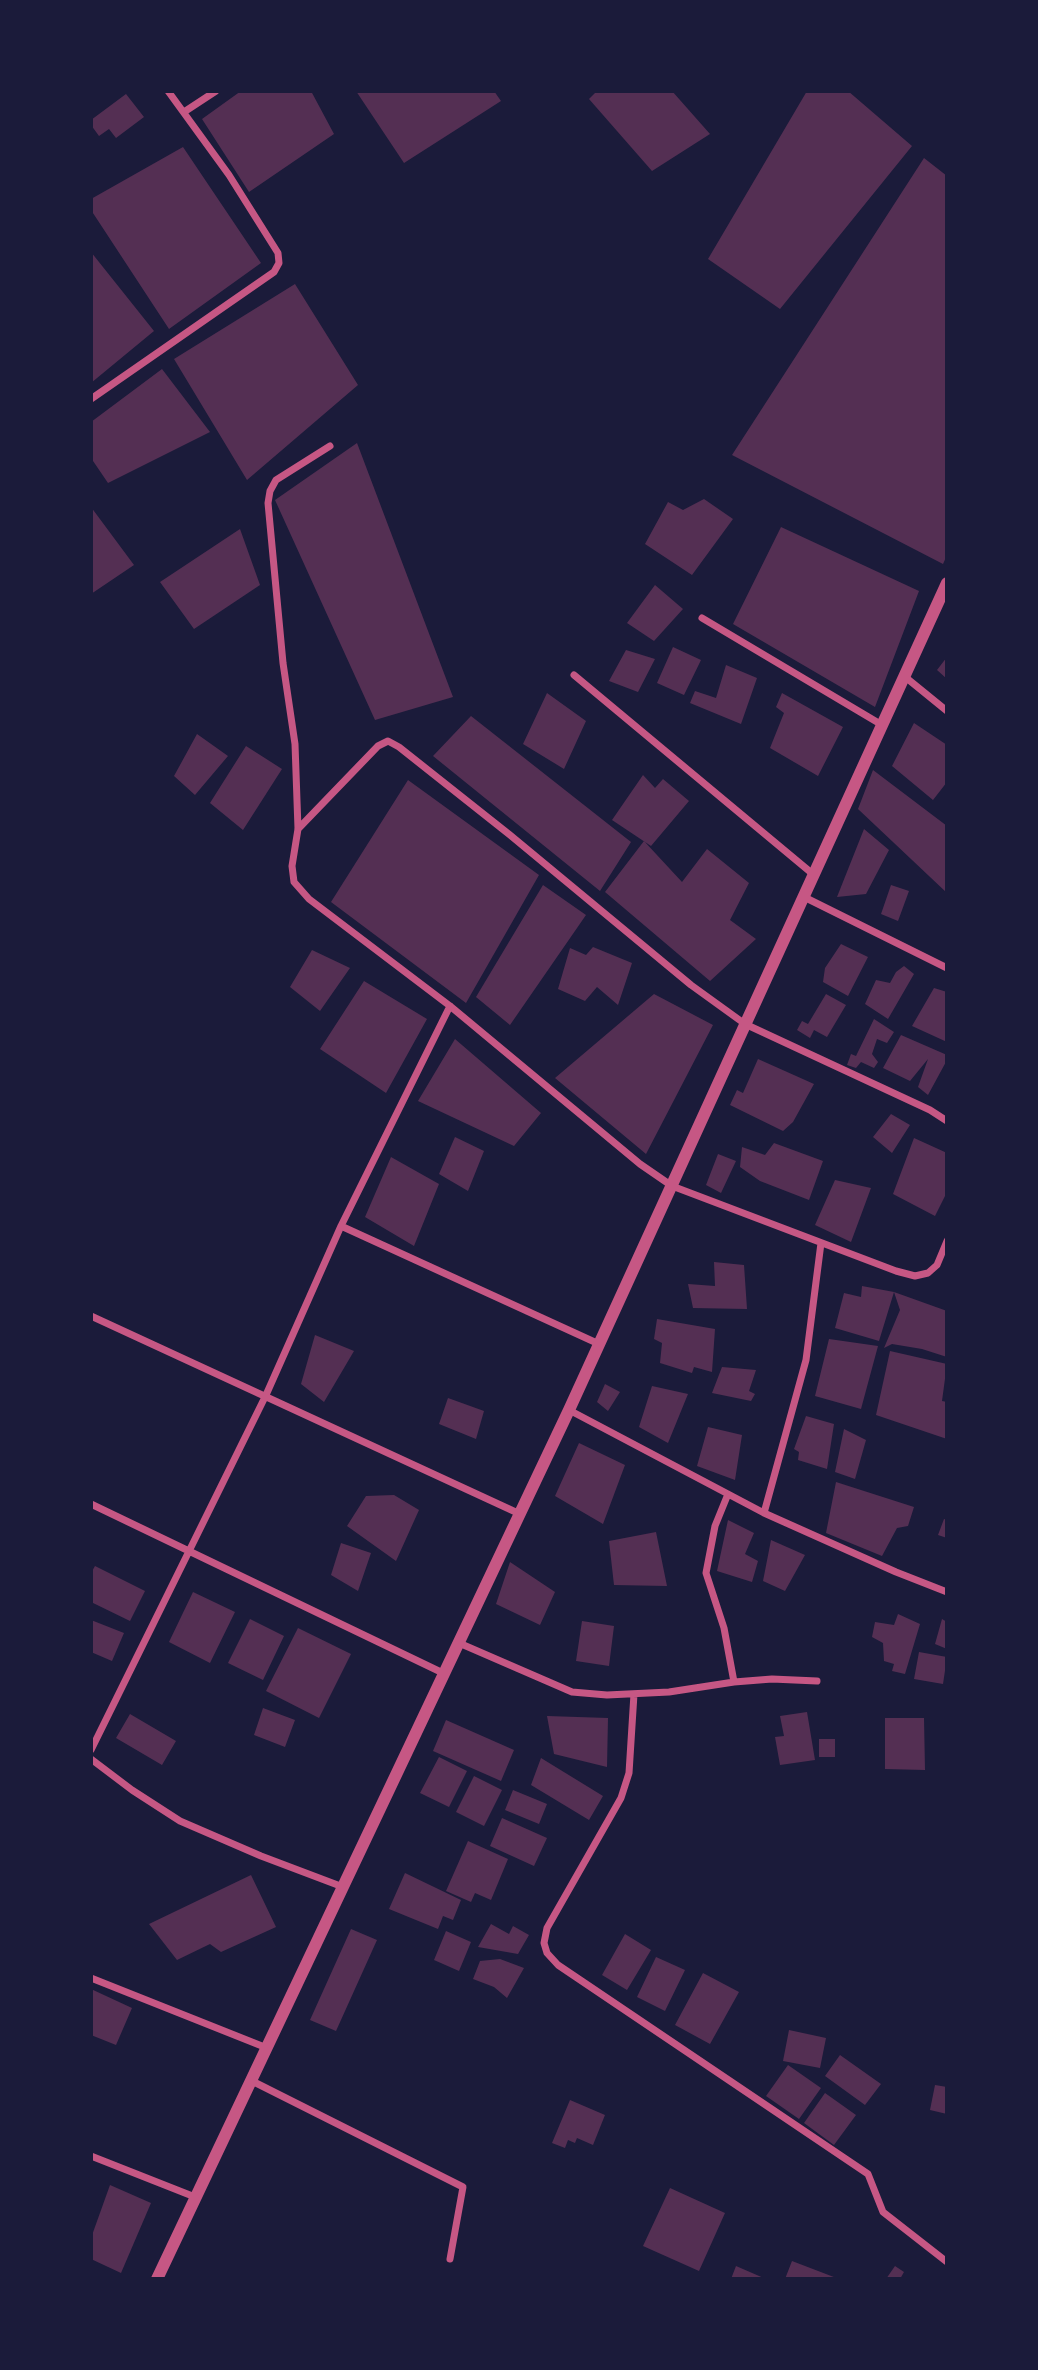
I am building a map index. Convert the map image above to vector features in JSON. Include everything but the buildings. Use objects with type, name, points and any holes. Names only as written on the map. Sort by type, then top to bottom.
[{"type":"street","points":[[91,399],[274,272],[279,263],[278,253],[236,187],[168,91]]},
{"type":"street","points":[[184,112],[216,91]]},
{"type":"street","points":[[330,446],[276,480],[268,503],[282,663],[295,744],[298,829],[292,866],[294,882],[309,900],[450,1006],[640,1164],[672,1186],[896,1272],[915,1276],[928,1273],[937,1265],[947,1241]]},
{"type":"street","points":[[157,2279],[569,1410],[947,583]]},
{"type":"street","points":[[702,618],[882,725]]},
{"type":"street","points":[[575,675],[814,874]]},
{"type":"street","points":[[904,676],[947,711]]},
{"type":"street","points":[[298,829],[378,746],[388,741],[510,835],[691,985],[746,1024],[930,1110],[947,1121]]},
{"type":"street","points":[[804,897],[947,968]]},
{"type":"street","points":[[91,1750],[266,1395],[341,1226],[450,1006]]},
{"type":"street","points":[[341,1226],[599,1344]]},
{"type":"street","points":[[764,1513],[806,1360],[821,1243]]},
{"type":"street","points":[[91,1315],[520,1514]]},
{"type":"street","points":[[569,1410],[764,1513],[947,1592]]},
{"type":"street","points":[[728,1494],[715,1526],[706,1573],[724,1628],[734,1682]]},
{"type":"street","points":[[91,1504],[445,1674]]},
{"type":"street","points":[[459,1643],[572,1692],[607,1695],[669,1692],[772,1679],[817,1681]]},
{"type":"street","points":[[634,1693],[629,1773],[621,1798],[547,1928],[544,1942],[547,1954],[558,1965],[868,2174],[883,2212],[947,2262]]},
{"type":"street","points":[[91,1759],[180,1821],[344,1888]]},
{"type":"street","points":[[91,1978],[268,2049]]},
{"type":"street","points":[[252,2081],[463,2187],[450,2259]]},
{"type":"street","points":[[91,2156],[195,2197]]}]
